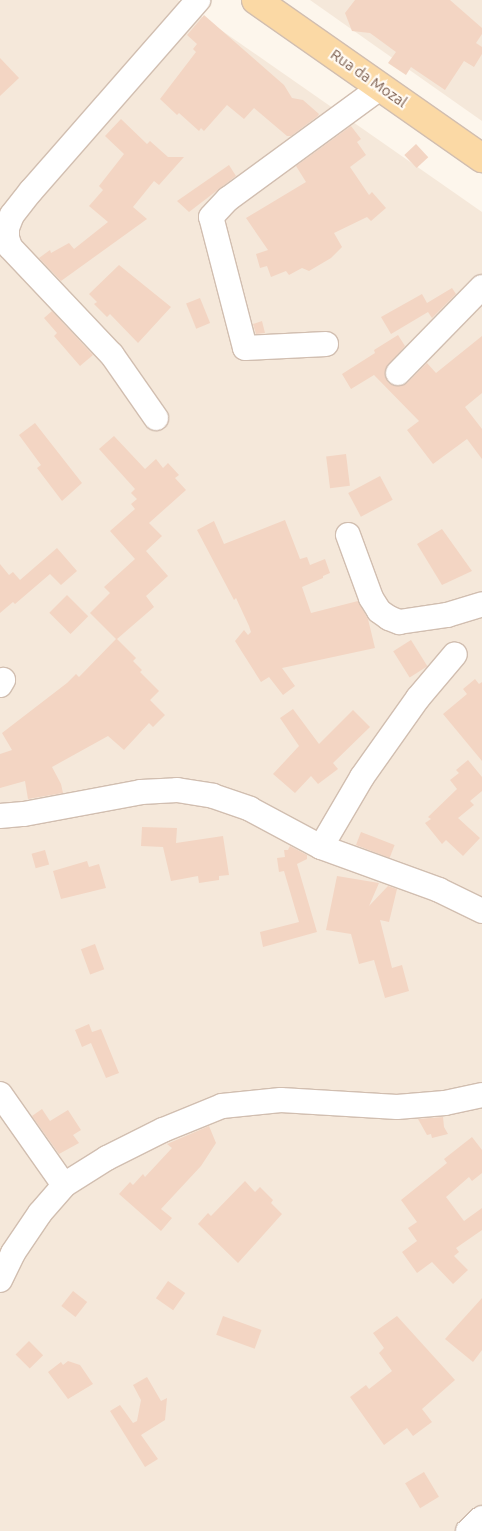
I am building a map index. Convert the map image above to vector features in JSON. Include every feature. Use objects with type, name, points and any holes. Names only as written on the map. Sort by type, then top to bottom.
[{"type":"main road","name":"Rua da Mozal","points":[[256,0],[482,158]]},
{"type":"street","points":[[156,418],[112,355],[10,247],[7,238],[7,228],[12,215],[31,192],[198,0]]},
{"type":"street","points":[[326,344],[245,348],[211,217],[228,199],[381,87]]},
{"type":"street","points":[[398,373],[482,287]]},
{"type":"street","points":[[348,535],[371,598],[380,611],[389,618],[400,622],[447,615],[482,604]]},
{"type":"street","points":[[321,847],[362,777],[418,698],[455,654]]},
{"type":"street","points":[[0,816],[24,814],[141,792],[177,790],[213,796],[250,810],[321,847],[439,890],[482,911]]},
{"type":"street","points":[[0,1094],[64,1185]]},
{"type":"street","points":[[0,1280],[13,1253],[34,1221],[64,1185],[107,1158],[155,1134],[222,1106],[281,1100],[396,1107],[445,1103],[482,1095]]},
{"type":"street","points":[[468,1531],[482,1518]]},
{"type":"shaded area","points":[[0,0],[178,0],[482,212],[482,1531],[0,1531]]},
{"type":"shaded area","points":[[310,0],[482,0],[482,121]]},
{"type":"building","points":[[355,0],[450,0],[482,28],[482,34],[476,43],[482,47],[482,54],[474,67],[464,61],[445,90],[411,67],[406,75],[388,63],[396,52],[370,33],[352,31],[345,13]]},
{"type":"building","points":[[204,15],[284,85],[292,98],[303,100],[319,114],[318,116],[291,136],[287,136],[254,108],[244,119],[227,105],[204,131],[201,128],[199,131],[179,113],[177,115],[160,99],[196,52],[193,49],[197,44],[187,35]]},
{"type":"building","points":[[0,58],[19,78],[0,96]]},
{"type":"building","points":[[121,119],[147,144],[150,141],[168,157],[184,157],[159,185],[154,181],[133,207],[147,219],[61,281],[39,258],[50,250],[51,253],[69,243],[74,249],[108,222],[89,206],[103,190],[99,186],[124,154],[105,136]]},
{"type":"building","points":[[351,126],[361,139],[357,142],[366,155],[350,167],[369,195],[372,192],[386,208],[371,221],[367,217],[334,233],[342,247],[331,258],[309,271],[302,268],[289,275],[286,271],[271,277],[267,266],[260,268],[256,254],[268,250],[246,218],[306,182],[296,166]]},
{"type":"building","points":[[416,144],[428,157],[417,168],[404,155]]},
{"type":"building","points":[[229,165],[236,176],[189,212],[177,201]]},
{"type":"building","points":[[119,265],[171,307],[138,343],[110,314],[107,317],[94,304],[97,302],[89,294]]},
{"type":"building","points":[[452,288],[456,294],[432,318],[428,312],[391,334],[381,317],[422,294],[427,303]]},
{"type":"building","points":[[200,298],[210,323],[196,329],[186,304]]},
{"type":"building","points":[[52,311],[93,355],[80,366],[54,336],[57,333],[44,318]]},
{"type":"building","points":[[262,321],[265,333],[256,334],[253,324]]},
{"type":"building","points":[[398,335],[405,346],[385,370],[388,382],[395,386],[407,383],[427,363],[436,373],[482,336],[482,393],[465,407],[482,429],[482,459],[467,439],[433,464],[407,430],[419,421],[374,375],[351,389],[342,374],[375,353],[374,350]]},
{"type":"building","points":[[35,423],[82,483],[62,501],[37,468],[41,465],[19,435]]},
{"type":"building","points":[[114,436],[145,469],[156,459],[163,468],[168,463],[179,475],[175,478],[186,490],[149,523],[162,536],[146,551],[168,576],[146,596],[154,607],[117,639],[136,658],[133,661],[142,670],[140,672],[159,691],[150,700],[165,715],[153,727],[149,723],[124,750],[108,736],[52,767],[61,784],[63,793],[28,799],[25,781],[0,788],[0,754],[12,750],[2,733],[76,674],[79,677],[116,639],[90,613],[110,593],[104,587],[135,559],[110,531],[135,509],[131,504],[137,499],[131,493],[135,489],[99,449]]},
{"type":"building","points":[[346,454],[350,486],[330,488],[326,456]]},
{"type":"building","points":[[380,476],[393,500],[361,517],[348,493]]},
{"type":"building","points":[[285,520],[300,559],[307,557],[310,565],[325,559],[330,573],[302,587],[311,613],[358,601],[368,619],[375,648],[282,668],[295,686],[283,695],[269,677],[261,682],[235,641],[244,630],[248,635],[251,632],[249,626],[236,598],[234,600],[197,530],[214,521],[224,544]]},
{"type":"building","points":[[442,529],[472,571],[442,585],[417,544]]},
{"type":"building","points":[[57,548],[77,571],[61,585],[50,574],[15,604],[13,602],[0,613],[0,564],[9,575],[13,572],[20,580]]},
{"type":"building","points":[[67,595],[88,616],[71,634],[49,613]]},
{"type":"building","points":[[411,640],[427,666],[410,677],[393,651]]},
{"type":"building","points":[[475,679],[479,684],[482,682],[482,761],[443,714],[467,694],[463,689]]},
{"type":"building","points":[[293,709],[319,744],[353,710],[370,727],[333,763],[338,769],[318,784],[311,776],[295,793],[273,774],[299,746],[280,718]]},
{"type":"building","points":[[468,760],[482,777],[482,791],[470,801],[474,805],[458,818],[480,838],[463,856],[446,840],[442,844],[425,823],[431,819],[428,817],[457,789],[450,780],[459,773],[456,770]]},
{"type":"building","points":[[142,827],[177,828],[176,843],[223,836],[229,875],[219,876],[219,880],[199,883],[198,876],[171,881],[163,847],[141,846]]},
{"type":"building","points":[[361,832],[395,845],[390,858],[356,845]]},
{"type":"building","points":[[290,846],[307,855],[307,859],[297,864],[317,932],[263,947],[260,932],[299,922],[284,871],[279,872],[277,858],[285,857],[284,850],[288,850]]},
{"type":"building","points":[[45,850],[49,864],[36,868],[32,854]]},
{"type":"building","points":[[87,861],[89,867],[99,864],[106,888],[61,899],[53,871]]},
{"type":"building","points":[[337,876],[379,883],[369,906],[388,886],[397,889],[389,922],[380,920],[392,968],[402,965],[409,991],[385,998],[374,960],[359,964],[351,934],[326,930]]},
{"type":"building","points":[[95,944],[104,969],[90,975],[81,949]]},
{"type":"building","points":[[89,1024],[92,1032],[101,1029],[119,1073],[106,1078],[91,1043],[82,1047],[75,1030]]},
{"type":"building","points":[[42,1109],[50,1121],[68,1110],[81,1130],[73,1135],[79,1143],[59,1154],[32,1116]]},
{"type":"building","points":[[443,1117],[444,1127],[448,1134],[432,1138],[431,1134],[427,1135],[418,1119]]},
{"type":"building","points":[[209,1126],[216,1143],[201,1166],[161,1209],[172,1218],[161,1231],[119,1194],[130,1182],[133,1185],[143,1174],[145,1177],[172,1148],[167,1144]]},
{"type":"building","points":[[472,1137],[482,1150],[482,1173],[472,1181],[469,1177],[446,1197],[464,1221],[482,1208],[482,1230],[456,1248],[459,1252],[454,1256],[468,1270],[453,1284],[432,1262],[417,1273],[402,1252],[417,1241],[408,1228],[417,1222],[401,1200],[447,1163],[444,1159]]},
{"type":"building","points":[[245,1181],[255,1192],[260,1187],[273,1200],[271,1203],[282,1214],[238,1263],[198,1224],[208,1213],[211,1216]]},
{"type":"building","points":[[168,1281],[185,1293],[173,1310],[156,1298]]},
{"type":"building","points":[[73,1291],[87,1302],[75,1317],[61,1306]]},
{"type":"building","points":[[482,1298],[482,1350],[473,1362],[445,1339]]},
{"type":"building","points":[[223,1316],[262,1330],[255,1349],[216,1335]]},
{"type":"building","points":[[397,1316],[455,1380],[422,1409],[432,1422],[413,1436],[407,1428],[384,1445],[350,1397],[366,1385],[369,1389],[392,1371],[379,1353],[384,1348],[373,1333]]},
{"type":"building","points":[[29,1341],[43,1355],[30,1369],[16,1354]]},
{"type":"building","points":[[68,1361],[80,1365],[93,1384],[68,1399],[48,1372],[61,1362],[63,1365]]},
{"type":"building","points":[[147,1377],[161,1401],[167,1398],[165,1420],[141,1435],[158,1459],[145,1467],[110,1411],[120,1405],[133,1423],[137,1421],[141,1400],[133,1385]]},
{"type":"building","points":[[424,1472],[439,1497],[420,1508],[405,1483]]}]
